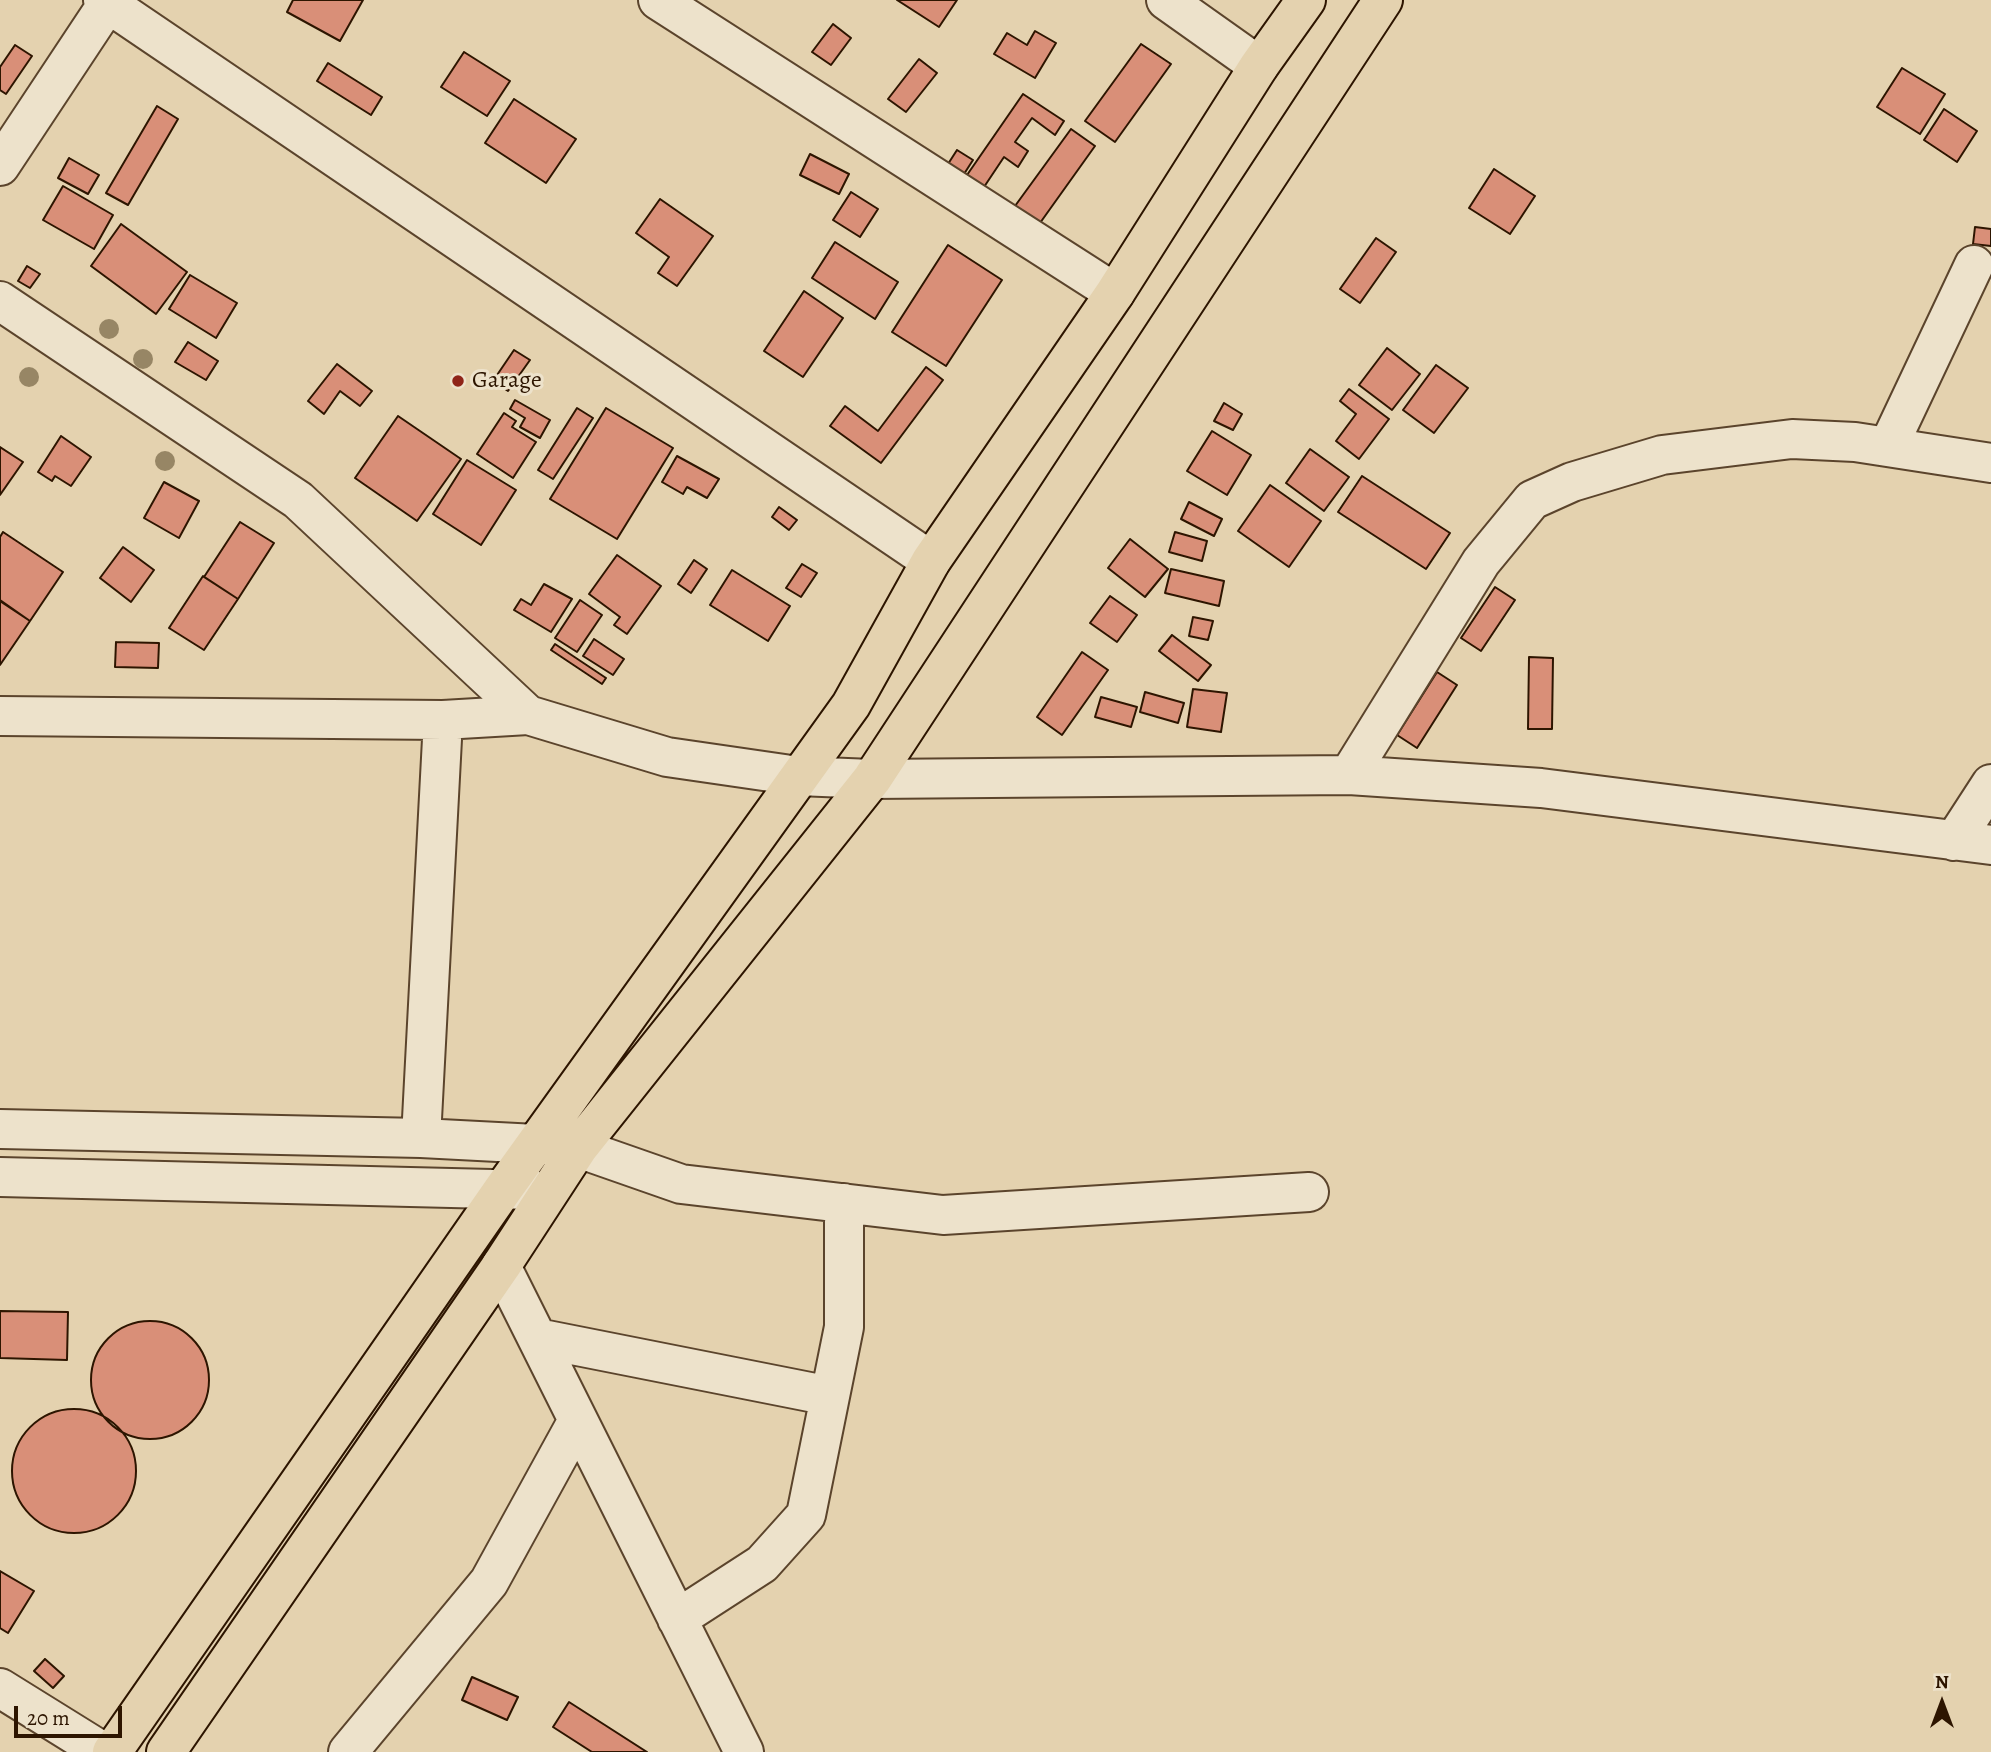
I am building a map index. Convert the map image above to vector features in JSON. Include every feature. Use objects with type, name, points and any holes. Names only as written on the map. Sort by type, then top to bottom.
[{"type":"main road","points":[[112,1752],[504,1188],[797,776],[851,705],[931,561],[1115,293],[1259,66],[1306,0]]},
{"type":"main road","points":[[166,1752],[501,1266],[578,1148],[872,779],[1383,0]]},
{"type":"street","points":[[658,0],[1115,293]]},
{"type":"street","points":[[1166,0],[1259,66]]},
{"type":"street","points":[[0,166],[107,1],[931,561]]},
{"type":"street","points":[[1888,447],[1974,265]]},
{"type":"street","points":[[0,301],[298,500],[528,715]]},
{"type":"street","points":[[1349,775],[1481,562],[1532,500],[1572,482],[1662,455],[1792,439],[1888,447],[1991,463]]},
{"type":"street","points":[[0,716],[443,720],[528,715],[667,757],[797,776],[872,779],[1349,775],[1541,788],[1973,843],[1991,783]]},
{"type":"street","points":[[421,1138],[443,720]]},
{"type":"street","points":[[0,1129],[421,1138],[536,1144],[578,1148],[681,1184],[943,1215],[1308,1192]]},
{"type":"street","points":[[0,1177],[550,1191]]},
{"type":"street","points":[[677,1619],[762,1564],[806,1515],[844,1327],[844,1203]]},
{"type":"street","points":[[501,1266],[744,1752]]},
{"type":"street","points":[[537,1338],[830,1396]]},
{"type":"street","points":[[348,1752],[488,1582],[578,1420]]},
{"type":"street","points":[[0,1688],[103,1752]]},
{"type":"building","points":[[293,0],[363,0],[340,41],[287,12]]},
{"type":"building","points":[[897,0],[957,0],[939,27]]},
{"type":"building","points":[[833,24],[851,38],[831,65],[812,52]]},
{"type":"building","points":[[1035,31],[1056,43],[1035,78],[994,54],[1007,33],[1027,45]]},
{"type":"building","points":[[1141,44],[1171,64],[1115,142],[1085,121]]},
{"type":"building","points":[[15,45],[32,56],[6,94],[0,90],[0,67]]},
{"type":"building","points":[[464,52],[510,81],[487,116],[441,87]]},
{"type":"building","points":[[919,59],[937,73],[906,112],[888,99]]},
{"type":"building","points":[[328,63],[382,97],[371,115],[317,81]]},
{"type":"building","points":[[1902,68],[1945,94],[1920,134],[1877,107]]},
{"type":"building","points":[[1023,94],[1064,121],[1055,135],[1032,118],[1015,142],[1028,151],[1018,167],[1004,157],[984,187],[967,175]]},
{"type":"building","points":[[514,99],[576,139],[546,183],[485,143]]},
{"type":"building","points":[[157,106],[178,119],[128,205],[106,193]]},
{"type":"building","points":[[1944,109],[1977,131],[1957,162],[1924,140]]},
{"type":"building","points":[[1071,129],[1095,146],[1040,223],[1015,206]]},
{"type":"building","points":[[957,150],[973,160],[964,174],[948,164]]},
{"type":"building","points":[[810,154],[849,174],[839,194],[800,175]]},
{"type":"building","points":[[69,158],[99,175],[88,194],[58,178]]},
{"type":"building","points":[[1494,169],[1535,196],[1510,234],[1469,208]]},
{"type":"building","points":[[63,186],[113,215],[94,249],[43,220]]},
{"type":"building","points":[[851,192],[878,209],[860,237],[833,220]]},
{"type":"building","points":[[660,199],[713,236],[677,286],[658,273],[669,257],[636,233]]},
{"type":"building","points":[[121,224],[187,272],[156,314],[91,266]]},
{"type":"building","points":[[1975,227],[1991,229],[1991,246],[1973,244]]},
{"type":"building","points":[[1376,238],[1396,252],[1360,303],[1340,289]]},
{"type":"building","points":[[835,242],[898,282],[875,319],[812,278]]},
{"type":"building","points":[[948,245],[1002,280],[946,366],[892,332]]},
{"type":"building","points":[[27,266],[40,274],[30,288],[18,281]]},
{"type":"building","points":[[190,275],[237,303],[216,338],[169,309]]},
{"type":"building","points":[[804,291],[843,318],[803,377],[764,351]]},
{"type":"building","points":[[188,342],[218,361],[206,380],[175,362]]},
{"type":"building","points":[[1387,348],[1420,374],[1392,410],[1359,385]]},
{"type":"building","points":[[514,350],[530,360],[508,391],[493,381]]},
{"type":"building","points":[[337,364],[372,391],[360,406],[340,391],[324,414],[308,401]]},
{"type":"building","points":[[1436,365],[1468,388],[1434,433],[1403,410]]},
{"type":"building","points":[[926,367],[943,380],[881,463],[830,426],[845,406],[878,431]]},
{"type":"building","points":[[1349,389],[1389,419],[1359,459],[1336,441],[1356,414],[1340,401]]},
{"type":"building","points":[[515,400],[550,420],[540,438],[520,427],[525,418],[510,409]]},
{"type":"building","points":[[1224,403],[1242,414],[1233,430],[1214,421]]},
{"type":"building","points":[[577,408],[593,418],[553,479],[538,470]]},
{"type":"building","points":[[606,408],[673,448],[617,539],[550,499]]},
{"type":"building","points":[[504,413],[516,421],[512,427],[536,442],[513,478],[477,454]]},
{"type":"building","points":[[398,416],[461,459],[417,521],[355,478]]},
{"type":"building","points":[[1212,431],[1251,455],[1227,495],[1187,471]]},
{"type":"building","points":[[61,436],[91,457],[71,486],[55,476],[52,481],[38,472]]},
{"type":"building","points":[[0,447],[23,462],[0,495]]},
{"type":"building","points":[[1310,449],[1349,477],[1324,511],[1286,483]]},
{"type":"building","points":[[677,456],[719,479],[707,498],[687,487],[683,494],[662,482]]},
{"type":"building","points":[[467,460],[516,490],[481,545],[433,514]]},
{"type":"building","points":[[1362,476],[1450,533],[1426,569],[1338,512]]},
{"type":"building","points":[[164,482],[199,501],[179,538],[144,518]]},
{"type":"building","points":[[1270,485],[1321,521],[1289,567],[1238,531]]},
{"type":"building","points":[[1189,502],[1222,519],[1214,536],[1181,519]]},
{"type":"building","points":[[779,507],[797,520],[789,530],[772,517]]},
{"type":"building","points":[[240,522],[274,543],[238,599],[204,577]]},
{"type":"building","points":[[3,532],[63,572],[30,621],[0,601],[0,537]]},
{"type":"building","points":[[1175,532],[1207,541],[1202,561],[1169,552]]},
{"type":"building","points":[[1130,539],[1168,569],[1145,597],[1108,568]]},
{"type":"building","points":[[123,547],[154,570],[131,602],[100,578]]},
{"type":"building","points":[[617,555],[661,586],[627,634],[614,625],[620,617],[589,594]]},
{"type":"building","points":[[694,560],[707,569],[691,593],[678,584]]},
{"type":"building","points":[[802,564],[817,573],[801,597],[786,588]]},
{"type":"building","points":[[1171,569],[1224,581],[1219,606],[1165,593]]},
{"type":"building","points":[[732,570],[790,606],[768,641],[710,605]]},
{"type":"building","points":[[203,576],[238,599],[204,650],[169,628]]},
{"type":"building","points":[[544,584],[572,599],[551,632],[514,610],[521,599],[531,605]]},
{"type":"building","points":[[1495,587],[1515,600],[1481,651],[1461,638]]},
{"type":"building","points":[[1110,596],[1137,615],[1117,642],[1090,623]]},
{"type":"building","points":[[0,600],[30,621],[0,665]]},
{"type":"building","points":[[580,600],[602,615],[577,652],[555,638]]},
{"type":"building","points":[[1193,617],[1213,621],[1208,640],[1189,636]]},
{"type":"building","points":[[1172,635],[1211,665],[1198,681],[1159,651]]},
{"type":"building","points":[[594,639],[624,659],[613,675],[583,656]]},
{"type":"building","points":[[116,642],[159,643],[158,668],[115,667]]},
{"type":"building","points":[[555,644],[606,678],[602,684],[551,650]]},
{"type":"building","points":[[1082,652],[1108,670],[1062,735],[1037,717]]},
{"type":"building","points":[[1529,657],[1553,658],[1552,729],[1528,729]]},
{"type":"building","points":[[1437,672],[1457,685],[1417,748],[1397,735]]},
{"type":"building","points":[[1193,689],[1227,693],[1221,732],[1187,727]]},
{"type":"building","points":[[1145,692],[1184,703],[1178,723],[1140,712]]},
{"type":"building","points":[[1101,697],[1137,707],[1131,727],[1095,717]]},
{"type":"building","points":[[0,1311],[68,1312],[67,1360],[0,1358]]},
{"type":"building","points":[[150,1321],[173,1325],[192,1338],[205,1357],[209,1380],[205,1403],[192,1422],[173,1435],[150,1439],[127,1435],[108,1422],[95,1403],[91,1380],[95,1357],[108,1338],[127,1325]]},
{"type":"building","points":[[74,1409],[98,1414],[118,1427],[131,1447],[136,1471],[131,1495],[118,1515],[98,1528],[74,1533],[50,1528],[30,1515],[17,1495],[12,1471],[17,1447],[30,1427],[50,1414]]},
{"type":"building","points":[[0,1571],[34,1591],[8,1633],[0,1628]]},
{"type":"building","points":[[45,1659],[64,1676],[53,1688],[34,1671]]},
{"type":"building","points":[[472,1677],[518,1697],[507,1720],[462,1700]]},
{"type":"building","points":[[569,1702],[647,1752],[592,1752],[553,1727]]},
{"type":"place","name":"Garage","points":[[458,381]]}]
